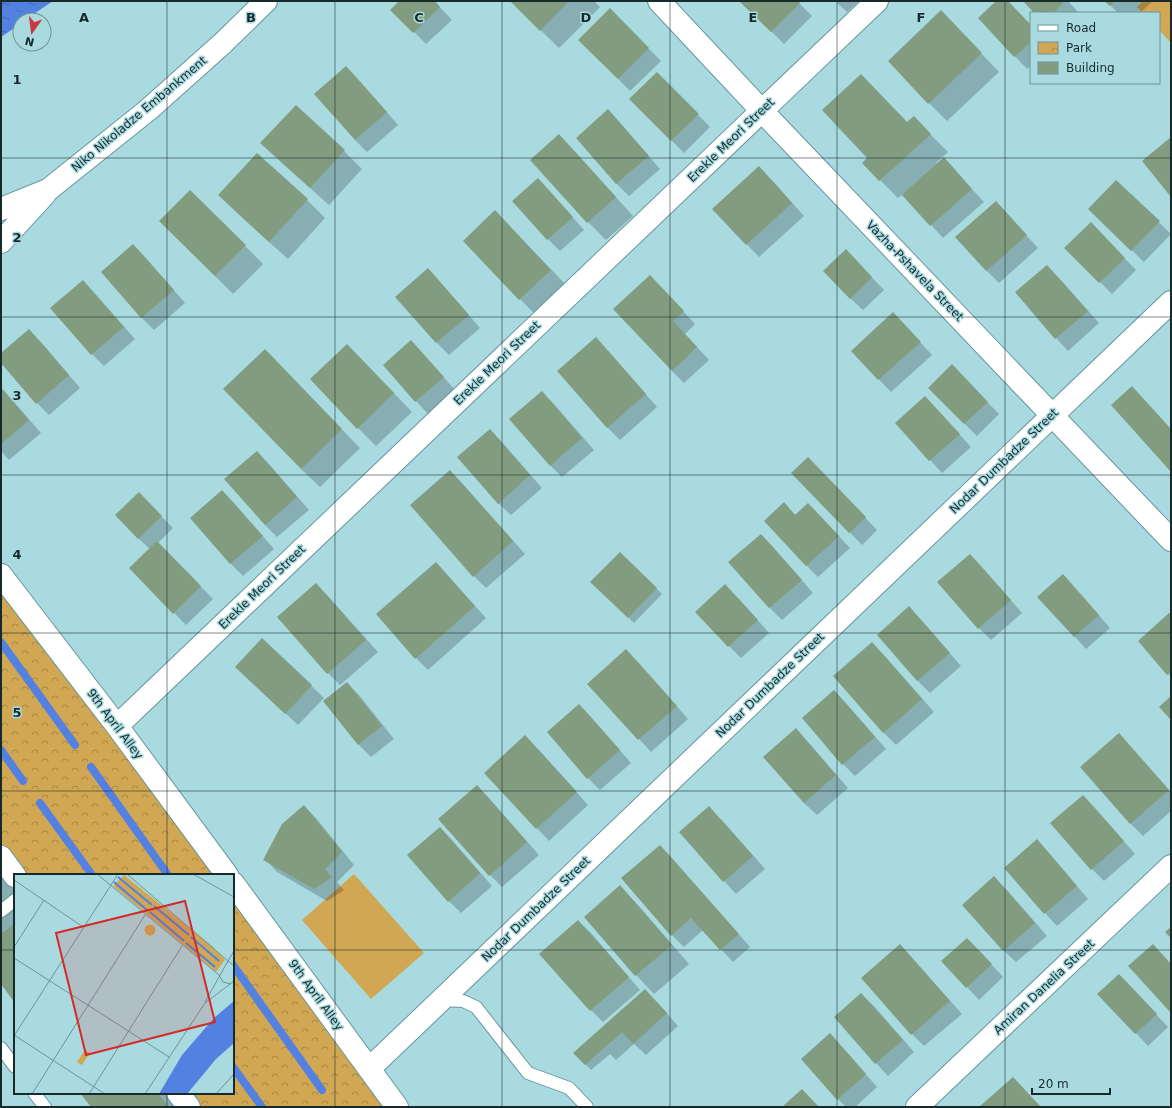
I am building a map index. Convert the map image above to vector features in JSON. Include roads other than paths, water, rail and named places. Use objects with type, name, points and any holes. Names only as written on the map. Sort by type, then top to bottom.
[{"type":"street","name":"Niko Nikoladze Embankment","points":[[1,209],[48,190],[148,110],[223,43],[266,1]]},
{"type":"street","name":"Vazha-Pshavela Street","points":[[659,1],[1171,540]]},
{"type":"street","name":"Erekle Meori Street","points":[[116,726],[877,1]]},
{"type":"street","points":[[1,242],[48,190]]},
{"type":"street","name":"Nodar Dumbadze Street","points":[[370,1068],[1171,302]]},
{"type":"street","name":"9th April Alley","points":[[1,575],[226,874]]},
{"type":"street","points":[[1,857],[14,875]]},
{"type":"street","name":"Amiran Danelia Street","points":[[924,1105],[1171,866]]},
{"type":"street","name":"9th April Alley","points":[[234,884],[370,1068],[397,1107]]},
{"type":"street","points":[[179,1094],[189,1107]]},
{"type":"lane","points":[[1,911],[14,901]]},
{"type":"lane","points":[[441,1000],[463,1001],[476,1007],[528,1073],[569,1088],[587,1107]]},
{"type":"lane","points":[[1,1048],[14,1066]]},
{"type":"lane","points":[[35,1094],[45,1107]]},
{"type":"water","points":[[1,1],[53,1],[37,12],[12,12],[12,29],[1,37]]},
{"type":"waterway","points":[[1,642],[75,745]]},
{"type":"waterway","points":[[1,750],[23,781]]},
{"type":"waterway","points":[[91,767],[167,874]]},
{"type":"waterway","points":[[40,803],[91,874]]},
{"type":"waterway","points":[[234,966],[322,1090]]},
{"type":"waterway","points":[[234,1068],[262,1107]]}]
